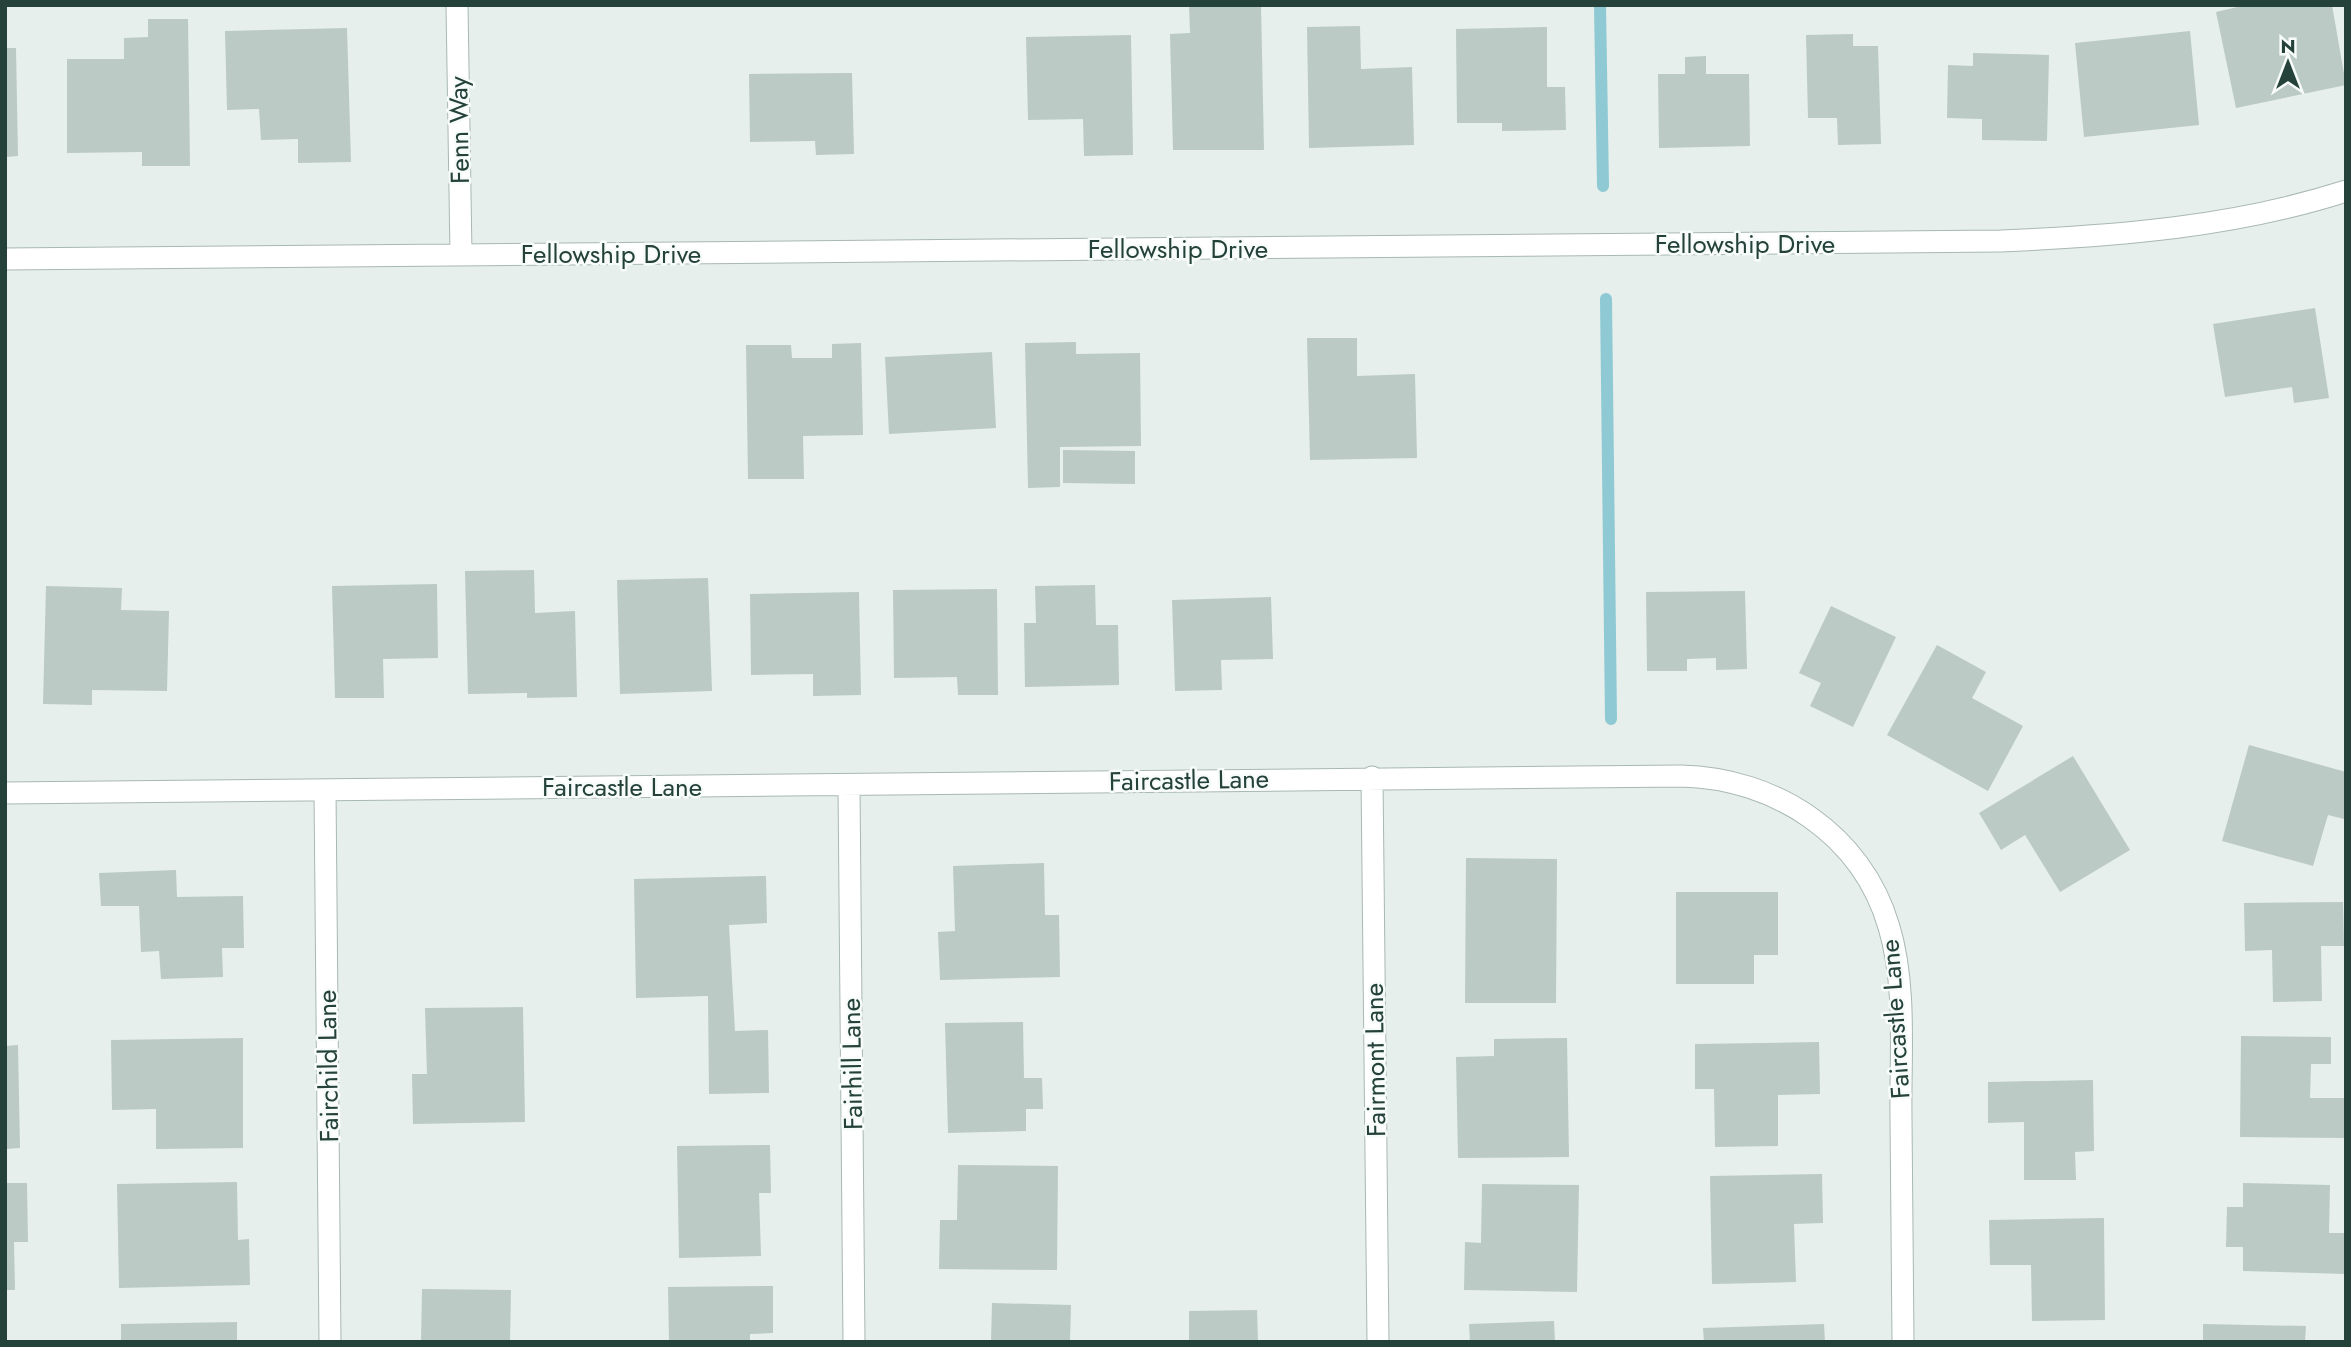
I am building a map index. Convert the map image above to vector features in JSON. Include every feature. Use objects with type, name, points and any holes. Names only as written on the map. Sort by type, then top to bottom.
[{"type":"street","name":"Fenn Way","points":[[457,5],[461,255]]},
{"type":"street","name":"Fellowship Drive","points":[[5,259],[2001,241],[2134,233],[2192,226],[2346,191]]},
{"type":"street","name":"Faircastle Lane","points":[[5,793],[849,786],[1372,777],[1711,777],[1768,793],[1815,820],[1836,838],[1871,883],[1889,929],[1895,957],[1900,1037],[1903,1342]]},
{"type":"street","name":"Fairmont Lane","points":[[1372,777],[1378,1342]]},
{"type":"street","name":"Fairhill Lane","points":[[849,786],[854,1342]]},
{"type":"street","name":"Fairchild Lane","points":[[325,790],[330,1342]]},
{"type":"building","points":[[1189,5],[1261,5],[1264,150],[1173,150],[1170,34],[1190,33]]},
{"type":"building","points":[[2246,5],[2332,5],[2346,85],[2236,108],[2216,12]]},
{"type":"building","points":[[148,19],[188,19],[190,166],[142,166],[142,152],[67,153],[67,59],[124,59],[124,38],[148,37]]},
{"type":"building","points":[[1360,26],[1361,69],[1412,67],[1414,145],[1309,148],[1307,27]]},
{"type":"building","points":[[1547,27],[1547,87],[1565,87],[1566,130],[1502,131],[1502,123],[1457,123],[1456,29]]},
{"type":"building","points":[[347,28],[351,162],[298,163],[298,139],[261,140],[259,109],[227,110],[225,31]]},
{"type":"building","points":[[2190,31],[2199,125],[2084,137],[2075,43]]},
{"type":"building","points":[[1853,34],[1853,46],[1878,46],[1881,144],[1838,145],[1837,118],[1808,118],[1806,35]]},
{"type":"building","points":[[1131,35],[1133,155],[1084,156],[1083,119],[1028,120],[1026,37]]},
{"type":"building","points":[[5,48],[16,48],[18,156],[5,157]]},
{"type":"building","points":[[1973,53],[2049,55],[2047,141],[1982,140],[1982,119],[1947,118],[1948,65],[1973,66]]},
{"type":"building","points":[[1706,56],[1706,74],[1749,74],[1750,146],[1659,148],[1658,74],[1685,74],[1685,57]]},
{"type":"building","points":[[852,73],[854,154],[816,155],[815,141],[750,142],[749,74]]},
{"type":"building","points":[[2315,308],[2329,398],[2294,403],[2292,387],[2225,397],[2213,324]]},
{"type":"building","points":[[1307,338],[1357,338],[1357,376],[1415,374],[1417,458],[1310,460]]},
{"type":"building","points":[[1076,342],[1076,354],[1140,353],[1141,446],[1060,447],[1060,487],[1028,488],[1025,343]]},
{"type":"building","points":[[861,343],[863,435],[803,436],[804,479],[748,479],[746,345],[791,345],[792,358],[832,358],[832,344]]},
{"type":"building","points":[[992,352],[996,428],[889,434],[885,357]]},
{"type":"building","points":[[1063,450],[1135,451],[1135,484],[1063,483]]},
{"type":"building","points":[[534,570],[535,613],[575,611],[577,697],[527,698],[527,693],[468,694],[465,571]]},
{"type":"building","points":[[708,578],[712,691],[620,694],[617,580]]},
{"type":"building","points":[[437,584],[438,658],[383,659],[384,698],[335,698],[332,586]]},
{"type":"building","points":[[1095,585],[1096,625],[1118,625],[1119,685],[1025,687],[1024,623],[1036,623],[1035,586]]},
{"type":"building","points":[[46,586],[122,588],[121,610],[169,611],[167,691],[92,690],[92,705],[43,704]]},
{"type":"building","points":[[997,589],[998,695],[958,695],[957,677],[894,678],[893,590]]},
{"type":"building","points":[[1745,591],[1747,669],[1716,670],[1716,658],[1687,659],[1687,671],[1647,671],[1646,592]]},
{"type":"building","points":[[859,592],[861,695],[813,696],[813,674],[751,675],[750,594]]},
{"type":"building","points":[[1271,597],[1273,659],[1221,660],[1222,690],[1175,691],[1172,600]]},
{"type":"building","points":[[1831,606],[1896,637],[1853,727],[1810,706],[1821,683],[1799,673]]},
{"type":"building","points":[[1937,645],[1986,672],[1972,698],[2023,726],[1988,791],[1887,735]]},
{"type":"building","points":[[2249,745],[2346,772],[2344,819],[2328,815],[2313,866],[2222,841]]},
{"type":"building","points":[[2073,756],[2130,850],[2060,892],[2025,835],[2001,850],[1979,813]]},
{"type":"building","points":[[1466,858],[1557,859],[1556,1003],[1465,1003]]},
{"type":"building","points":[[1044,863],[1045,915],[1059,915],[1060,977],[940,980],[938,932],[955,931],[953,866]]},
{"type":"building","points":[[176,870],[177,897],[243,896],[244,948],[222,948],[223,977],[161,979],[159,951],[141,952],[139,906],[101,906],[99,873]]},
{"type":"building","points":[[766,876],[767,923],[729,925],[735,1031],[768,1030],[769,1093],[709,1094],[708,996],[636,998],[634,879]]},
{"type":"building","points":[[1676,892],[1778,892],[1778,955],[1754,955],[1754,984],[1676,984]]},
{"type":"building","points":[[2343,902],[2344,946],[2321,946],[2322,1001],[2273,1002],[2272,950],[2245,951],[2244,903]]},
{"type":"building","points":[[523,1007],[525,1122],[413,1124],[412,1074],[427,1074],[425,1008]]},
{"type":"building","points":[[1023,1022],[1024,1078],[1042,1078],[1043,1109],[1026,1109],[1026,1131],[948,1133],[945,1023]]},
{"type":"building","points":[[2241,1036],[2331,1037],[2331,1064],[2311,1064],[2310,1098],[2346,1098],[2346,1138],[2240,1137]]},
{"type":"building","points":[[243,1038],[243,1148],[156,1149],[156,1109],[112,1110],[111,1040]]},
{"type":"building","points":[[1567,1038],[1569,1157],[1458,1158],[1456,1057],[1494,1056],[1494,1039]]},
{"type":"building","points":[[1819,1042],[1820,1094],[1778,1095],[1778,1146],[1715,1147],[1714,1089],[1695,1089],[1695,1044]]},
{"type":"building","points":[[18,1045],[20,1148],[5,1149],[5,1046]]},
{"type":"building","points":[[2093,1080],[2094,1151],[2075,1152],[2076,1180],[2024,1180],[2024,1122],[1988,1123],[1988,1082]]},
{"type":"building","points":[[770,1145],[771,1193],[759,1193],[761,1256],[679,1258],[677,1146]]},
{"type":"building","points":[[958,1165],[1058,1166],[1057,1270],[939,1269],[940,1220],[957,1220]]},
{"type":"building","points":[[1822,1174],[1823,1223],[1794,1224],[1796,1282],[1712,1284],[1710,1176]]},
{"type":"building","points":[[237,1182],[238,1240],[249,1239],[250,1285],[119,1288],[117,1184]]},
{"type":"building","points":[[5,1183],[27,1183],[28,1242],[14,1242],[15,1290],[5,1290]]},
{"type":"building","points":[[2243,1183],[2330,1185],[2329,1233],[2346,1233],[2346,1274],[2243,1271],[2243,1247],[2226,1247],[2227,1207],[2243,1207]]},
{"type":"building","points":[[1482,1184],[1579,1185],[1577,1292],[1464,1290],[1465,1242],[1481,1243]]},
{"type":"building","points":[[2104,1218],[2105,1320],[2032,1321],[2031,1265],[1990,1265],[1989,1220]]},
{"type":"building","points":[[773,1286],[773,1333],[750,1334],[750,1342],[669,1342],[668,1287]]},
{"type":"building","points":[[422,1289],[511,1290],[510,1342],[421,1342]]},
{"type":"building","points":[[992,1303],[1071,1305],[1070,1342],[991,1342]]},
{"type":"building","points":[[1257,1310],[1258,1342],[1189,1342],[1189,1311]]},
{"type":"building","points":[[1554,1321],[1555,1342],[1470,1342],[1469,1324]]},
{"type":"building","points":[[237,1322],[237,1342],[121,1342],[121,1324]]},
{"type":"building","points":[[1824,1324],[1825,1342],[1704,1342],[1703,1328]]},
{"type":"building","points":[[2203,1324],[2306,1326],[2305,1342],[2203,1342]]},
{"type":"waterway","points":[[1600,5],[1603,186]]},
{"type":"waterway","points":[[1606,299],[1611,719]]}]
